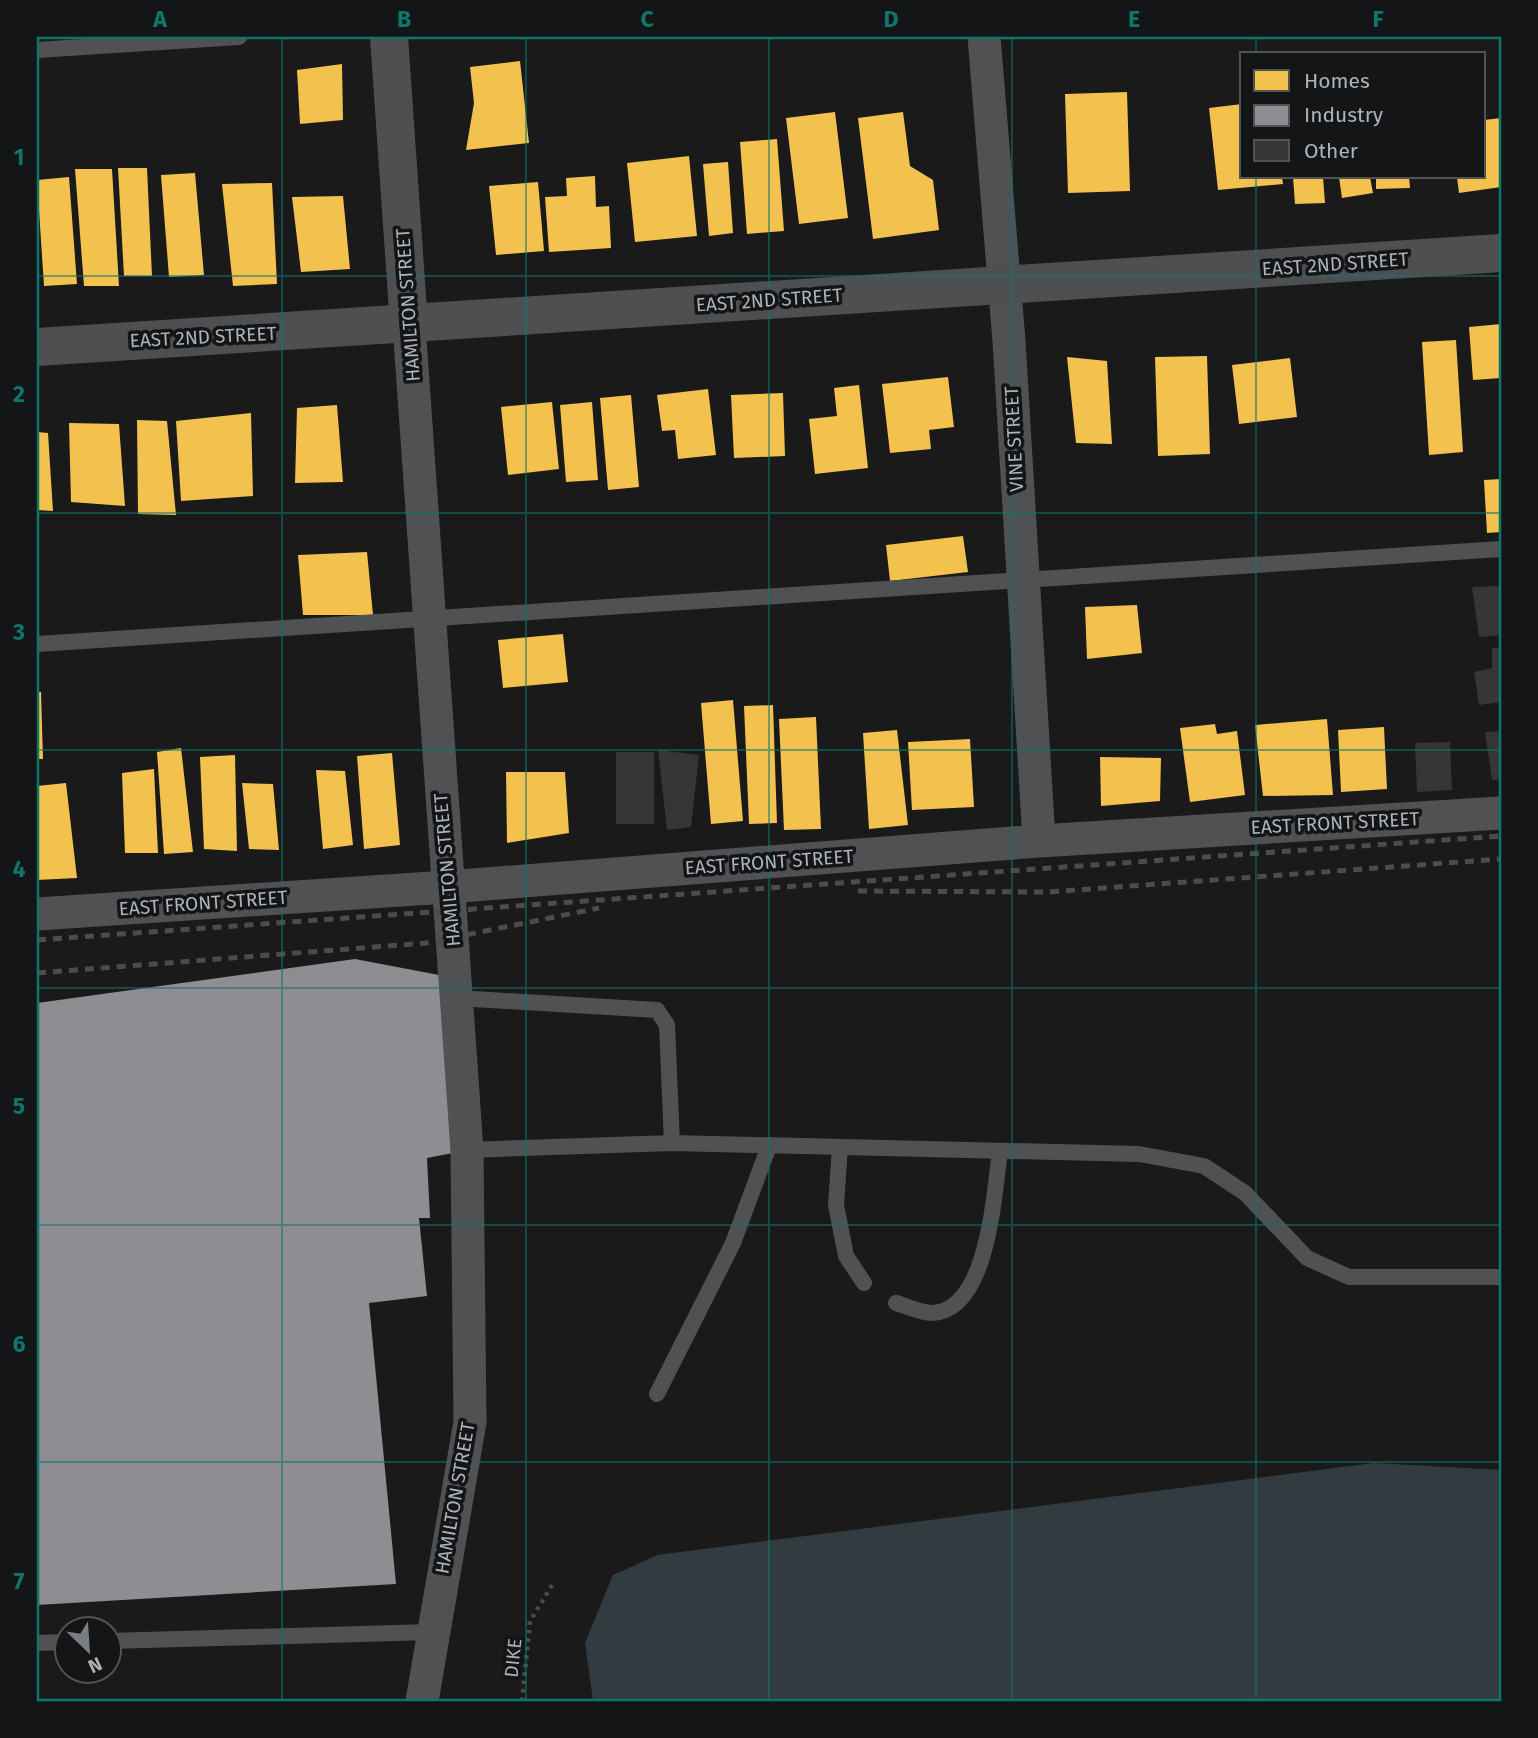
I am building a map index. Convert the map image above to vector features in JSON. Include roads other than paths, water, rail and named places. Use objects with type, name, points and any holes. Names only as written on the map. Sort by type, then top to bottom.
[{"type":"street","name":"HAMILTON STREET","points":[[389,37],[467,1150],[470,1422],[431,1632],[422,1701]]},
{"type":"street","name":"VINE STREET","points":[[984,37],[1004,286],[1039,841]]},
{"type":"street","name":"EAST 2ND STREET","points":[[37,347],[1501,253]]},
{"type":"street","name":"EAST FRONT STREET","points":[[37,915],[447,887],[1039,841],[1501,813]]},
{"type":"lane","points":[[37,50],[239,37]]},
{"type":"lane","points":[[37,644],[1501,549]]},
{"type":"lane","points":[[457,998],[657,1010],[667,1025],[672,1143]]},
{"type":"lane","points":[[467,1150],[672,1143],[1139,1154],[1204,1166],[1245,1193],[1307,1258],[1349,1277],[1501,1277]]},
{"type":"lane","points":[[657,1394],[733,1243],[769,1146]]},
{"type":"lane","points":[[840,1147],[836,1205],[846,1256],[864,1283]]},
{"type":"lane","points":[[896,1303],[932,1313],[956,1304],[970,1287],[986,1248],[1000,1151]]},
{"type":"lane","points":[[122,1641],[431,1632]]},
{"type":"railway","points":[[37,940],[1501,836]]},
{"type":"railway","points":[[858,891],[1049,892],[1501,859]]},
{"type":"railway","points":[[37,973],[426,943],[599,908]]}]
